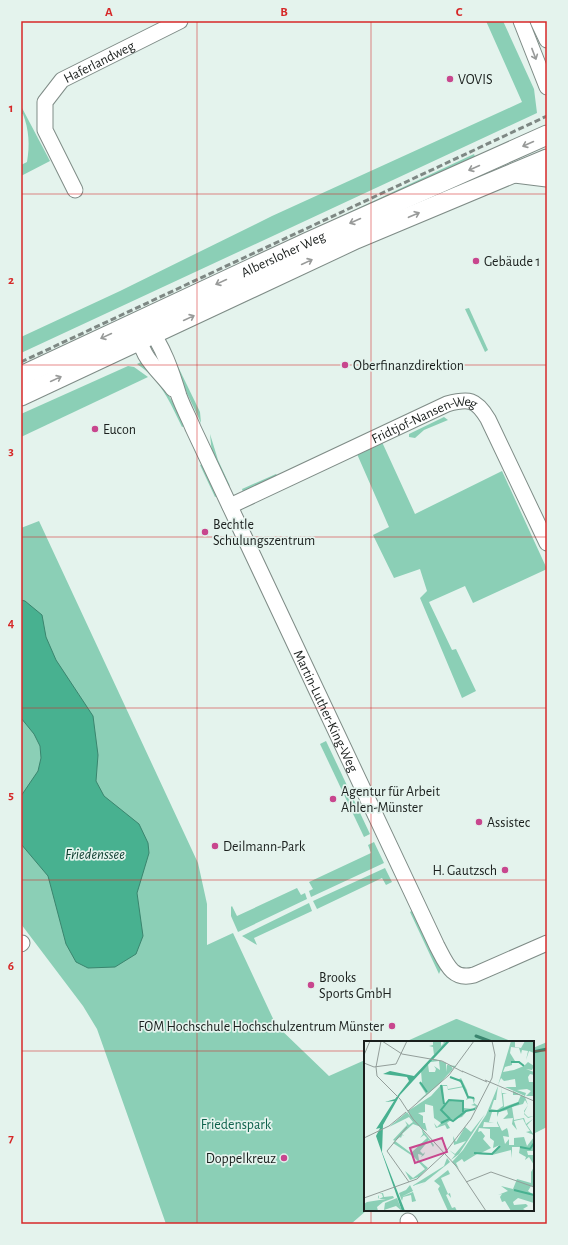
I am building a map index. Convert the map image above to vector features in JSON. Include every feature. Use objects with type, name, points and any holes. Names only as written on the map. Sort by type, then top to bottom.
[{"type":"main road","name":"Albersloher Weg","points":[[21,376],[308,242],[547,135]]},
{"type":"main road","name":"Albersloher Weg","points":[[21,396],[364,236],[547,159]]},
{"type":"main road","points":[[514,173],[547,178]]},
{"type":"street","name":"Haferlandweg","points":[[75,190],[45,130],[46,102],[62,80],[180,21]]},
{"type":"street","points":[[522,21],[547,87]]},
{"type":"street","points":[[538,21],[547,40]]},
{"type":"street","name":"Martin-Luther-King-Weg","points":[[141,320],[146,338],[176,382],[180,397],[336,734],[437,946],[450,970],[456,975],[474,975],[547,943]]},
{"type":"street","name":"Fridtjof-Nansen-Weg","points":[[230,506],[447,404],[459,400],[468,401],[478,404],[488,419],[547,543]]},
{"type":"green space","points":[[486,21],[503,21],[534,89],[537,113],[21,353],[21,337],[120,291],[272,216],[522,102]]},
{"type":"green space","points":[[21,106],[50,161],[21,176],[21,165],[27,162],[29,144],[27,126],[23,114],[21,114]]},
{"type":"green space","points":[[474,154],[476,159],[21,366]]},
{"type":"green space","points":[[469,308],[488,350],[485,352],[465,309]]},
{"type":"green space","points":[[169,348],[200,412],[201,423],[170,357]]},
{"type":"green space","points":[[141,362],[161,383],[185,426],[182,427],[169,400],[158,384],[137,364]]},
{"type":"green space","points":[[128,366],[134,367],[148,377],[21,437],[21,414]]},
{"type":"green space","points":[[444,417],[448,420],[424,430],[415,438],[409,437],[409,434]]},
{"type":"green space","points":[[210,434],[218,460],[230,486],[226,484],[212,454]]},
{"type":"green space","points":[[382,442],[415,514],[502,471],[547,569],[473,603],[465,586],[429,602],[452,650],[456,649],[476,691],[462,698],[420,598],[427,591],[420,569],[394,578],[373,535],[389,527],[357,454]]},
{"type":"green space","points":[[203,464],[218,496],[215,497],[200,465]]},
{"type":"green space","points":[[276,474],[278,477],[243,492],[242,489]]},
{"type":"green space","name":"Friedenspark","points":[[39,521],[198,863],[207,904],[207,945],[233,933],[276,1025],[329,1076],[364,1060],[364,1211],[366,1211],[351,1224],[166,1224],[97,1029],[83,1006],[21,924],[21,528]]},
{"type":"green space","points":[[326,741],[370,834],[364,837],[320,744]]},
{"type":"green space","points":[[374,842],[384,863],[311,897],[309,891],[313,889],[309,882],[371,853],[368,845]]},
{"type":"green space","points":[[385,868],[392,882],[386,885],[382,878],[317,909],[313,901]]},
{"type":"green space","points":[[297,888],[301,895],[305,893],[307,899],[238,932],[231,916],[232,906],[237,916]]},
{"type":"green space","points":[[309,903],[312,911],[254,938],[257,945],[242,936]]},
{"type":"green space","points":[[413,910],[441,969],[439,974],[410,912]]},
{"type":"green space","points":[[457,1019],[511,1041],[407,1041]]},
{"type":"green space","points":[[547,1042],[547,1127],[534,1134],[534,1048]]},
{"type":"water","name":"Friedenssee","points":[[21,600],[25,601],[42,615],[46,637],[56,660],[93,716],[98,755],[96,781],[104,796],[139,824],[148,843],[149,853],[137,893],[143,936],[136,954],[115,967],[88,968],[76,962],[66,944],[48,876],[21,844],[21,796],[38,771],[41,758],[40,746],[34,734],[21,718]]},
{"type":"waterway","points":[[476,1036],[489,1041]]},
{"type":"waterway","points":[[534,1052],[547,1049]]},
{"type":"railway","points":[[21,362],[547,116]]},
{"type":"place","name":"VOVIS","points":[[450,79]]},
{"type":"place","name":"Gebäude 1","points":[[476,261]]},
{"type":"place","name":"Oberfinanzdirektion","points":[[345,365]]},
{"type":"place","name":"Eucon","points":[[95,429]]},
{"type":"place","name":"Bechtle Schulungszentrum","points":[[205,532]]},
{"type":"place","name":"Agentur für Arbeit Ahlen-Münster","points":[[333,799]]},
{"type":"place","name":"Assistec","points":[[479,822]]},
{"type":"place","name":"Deilmann-Park","points":[[215,846]]},
{"type":"place","name":"H. Gautzsch","points":[[505,870]]},
{"type":"place","name":"Brooks Sports GmbH","points":[[311,985]]},
{"type":"place","name":"FOM Hochschule Hochschulzentrum Münster","points":[[392,1026]]},
{"type":"place","name":"Doppelkreuz","points":[[284,1158]]}]
